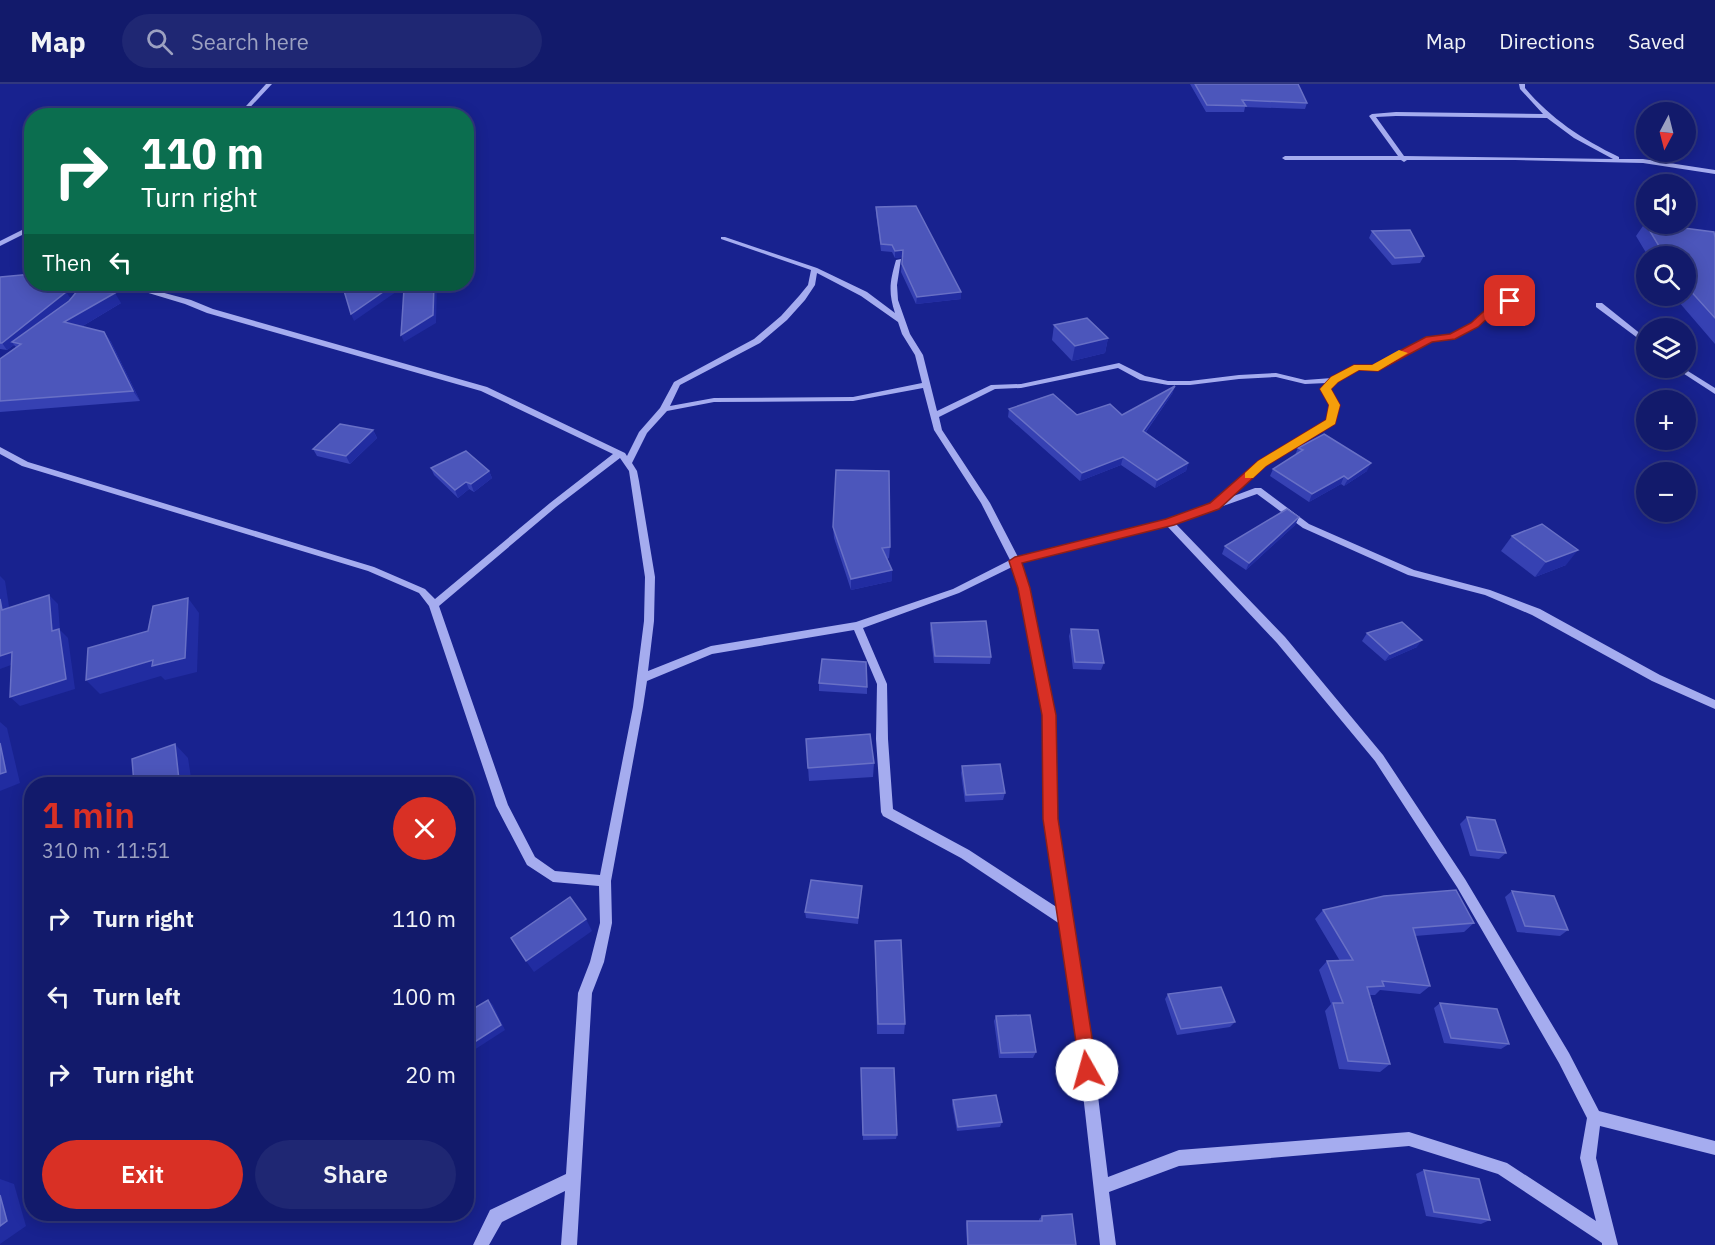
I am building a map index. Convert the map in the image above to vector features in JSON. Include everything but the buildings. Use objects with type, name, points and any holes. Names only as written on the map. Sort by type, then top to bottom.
[{"type":"street","points":[[246,108],[269,84]]},
{"type":"street","points":[[1522,84],[1522,88],[1547,116],[1569,134],[1623,161]]},
{"type":"street","points":[[1404,160],[1372,116],[1396,114],[1547,116]]},
{"type":"street","points":[[1285,158],[1404,160],[1515,158],[1643,161],[1715,172]]},
{"type":"street","points":[[0,242],[24,231]]},
{"type":"street","points":[[12,238],[24,237]]},
{"type":"street","points":[[723,238],[815,269],[864,294],[902,322]]},
{"type":"street","points":[[899,260],[893,285],[894,300],[906,334],[919,355],[938,430],[985,503],[1015,561],[1024,588],[1049,715],[1050,819],[1082,1023],[1108,1245]]},
{"type":"street","points":[[628,462],[643,432],[664,409],[677,384],[757,341],[784,318],[811,285],[815,269]]},
{"type":"street","points":[[70,307],[85,291]]},
{"type":"street","points":[[149,291],[188,302],[221,315],[484,389],[619,454],[628,462],[635,481],[650,577],[649,621],[642,678],[605,881],[606,923],[597,962],[585,993],[569,1245]]},
{"type":"street","points":[[1215,506],[1262,464],[1331,421],[1335,405],[1325,389],[1334,380],[1358,367],[1374,369],[1430,339],[1452,336],[1474,325],[1496,305],[1510,301]]},
{"type":"street","points":[[1599,304],[1636,334]]},
{"type":"street","points":[[934,416],[994,387],[1021,386],[1119,365],[1143,378],[1168,383],[1276,375],[1305,382],[1334,380]]},
{"type":"street","points":[[1694,378],[1715,392]]},
{"type":"street","points":[[664,409],[714,400],[853,399],[926,385]]},
{"type":"street","points":[[0,450],[25,464],[371,570],[422,591],[434,605],[502,806],[531,861],[553,876],[605,881]]},
{"type":"street","points":[[434,605],[553,505],[619,454]]},
{"type":"street","points":[[642,678],[711,650],[857,626],[956,591],[1015,561],[1170,522],[1258,490],[1306,526],[1411,573],[1487,592],[1536,612],[1656,678],[1715,705]]},
{"type":"street","points":[[1170,522],[1281,640],[1379,758],[1461,883],[1564,1058],[1594,1117],[1588,1158],[1608,1241]]},
{"type":"street","points":[[857,626],[882,684],[882,739],[887,812],[965,854],[1066,921]]},
{"type":"street","points":[[1594,1117],[1715,1148]]},
{"type":"street","points":[[1102,1187],[1179,1158],[1409,1138],[1502,1168],[1608,1241]]},
{"type":"street","points":[[481,1245],[496,1216],[572,1179]]},
{"type":"slow traffic","points":[[1249,475],[1262,464],[1331,421],[1335,405],[1325,389],[1334,380],[1358,367],[1374,369],[1403,353]]},
{"type":"route","points":[[1087,1070],[1082,1023],[1050,819],[1049,715],[1024,588],[1015,561],[1170,522],[1215,506],[1262,464],[1331,421],[1335,405],[1325,389],[1334,380],[1358,367],[1374,369],[1430,339],[1452,336],[1474,325],[1488,315],[1496,305],[1510,301]]}]
